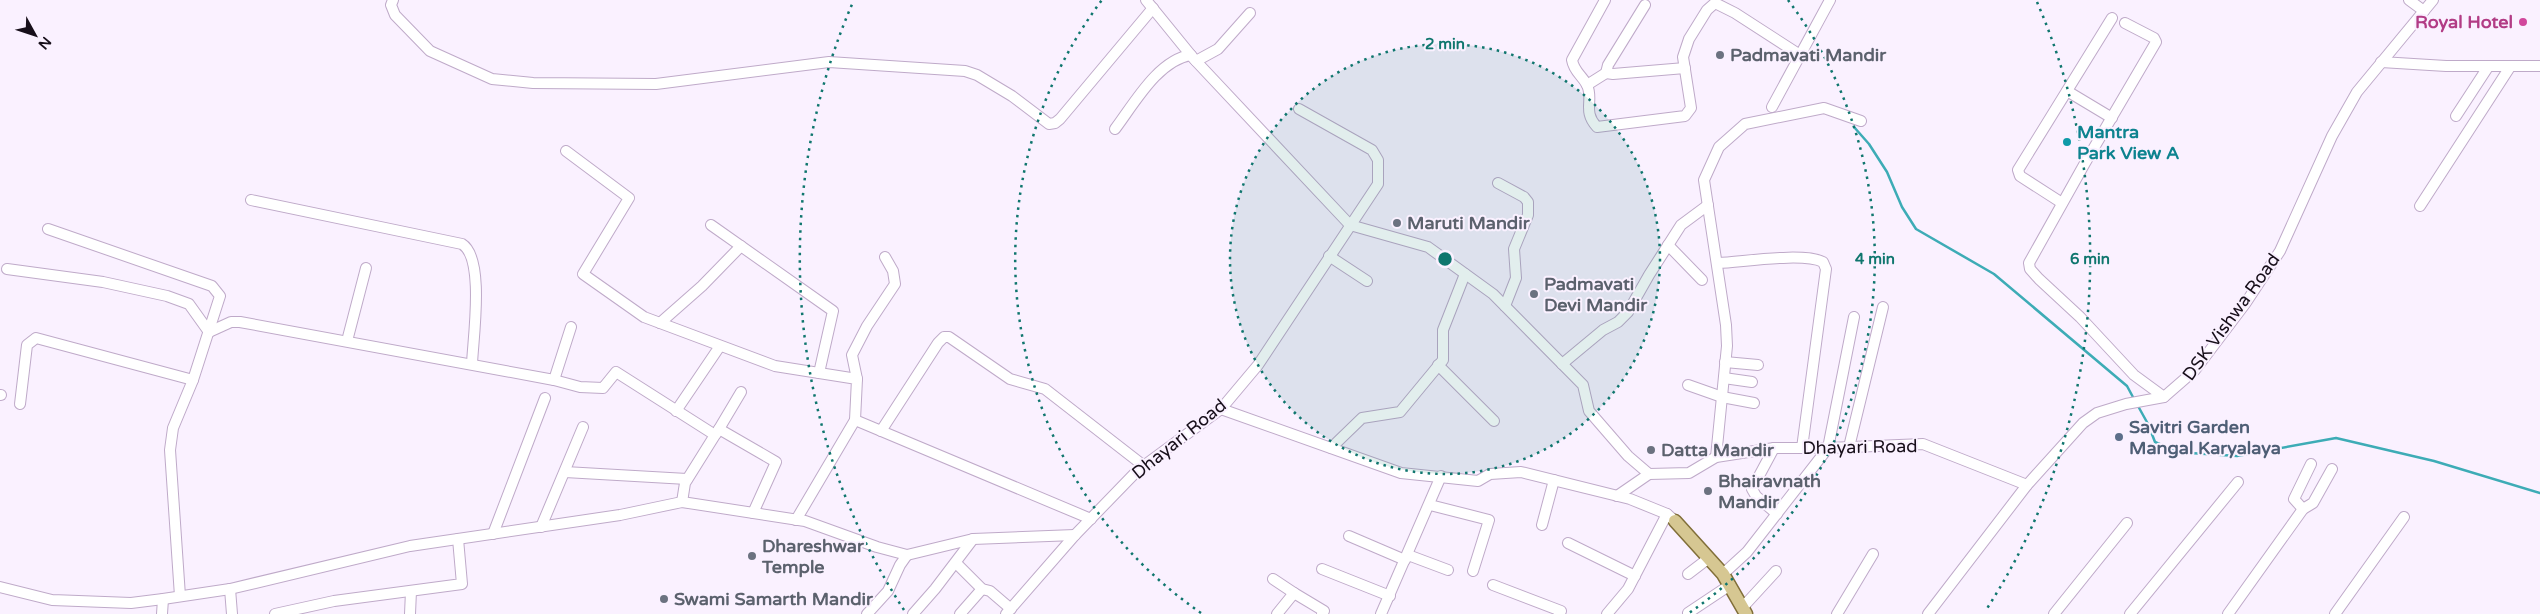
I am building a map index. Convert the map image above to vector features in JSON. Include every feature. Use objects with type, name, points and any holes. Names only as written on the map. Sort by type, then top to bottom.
[{"type":"main road","points":[[1671,518],[1709,558],[1726,580],[1745,611]]},
{"type":"street","points":[[393,0],[391,5],[395,15],[430,51],[492,79],[533,83],[649,85],[829,62],[965,71],[977,75],[1012,96],[1049,124],[1055,123],[1060,119],[1150,4],[1193,58],[1350,225],[1428,248],[1493,294],[1583,385],[1588,412],[1628,456],[1649,474],[1617,496]]},
{"type":"street","points":[[1605,0],[1572,60],[1573,68],[1587,85],[1588,114],[1596,127],[1685,116],[1691,108],[1683,57],[1689,39],[1707,10],[1715,3],[1735,13],[1800,55]]},
{"type":"street","points":[[1772,106],[1830,0]]},
{"type":"street","points":[[2409,0],[2424,11]]},
{"type":"street","name":"DSK Vishwa Road","points":[[2159,398],[2195,370],[2264,275],[2280,251],[2332,136],[2357,92],[2433,0]]},
{"type":"street","points":[[1606,73],[1608,65],[1645,5]]},
{"type":"street","points":[[1115,129],[1160,70],[1180,56],[1193,58],[1218,49],[1250,13]]},
{"type":"street","points":[[2062,203],[2020,176],[2018,172],[2112,18]]},
{"type":"street","points":[[2125,22],[2154,38],[2156,42],[2030,259],[2030,269],[2159,398]]},
{"type":"street","points":[[2381,62],[2488,67],[2540,66]]},
{"type":"street","points":[[2456,116],[2488,67]]},
{"type":"street","points":[[2420,206],[2510,67]]},
{"type":"street","points":[[1587,85],[1606,73],[1685,68]]},
{"type":"street","points":[[2066,91],[2112,118]]},
{"type":"street","points":[[1716,457],[1724,378],[1726,325],[1704,180],[1719,147],[1745,124],[1824,108],[1861,121]]},
{"type":"street","name":"Dhayari Road","points":[[1009,611],[1075,536],[1144,466],[1221,409],[1258,365],[1378,184],[1378,160],[1372,150],[1298,109]]},
{"type":"street","points":[[566,151],[629,198],[583,274],[644,317],[775,366],[857,379]]},
{"type":"street","points":[[1498,183],[1524,197],[1529,209],[1514,249],[1516,278],[1504,306]]},
{"type":"street","points":[[251,200],[462,244],[466,247],[475,272],[472,364]]},
{"type":"street","points":[[1562,364],[1603,330],[1618,322],[1628,312],[1681,225],[1708,205]]},
{"type":"street","points":[[711,225],[833,311],[819,373]]},
{"type":"street","points":[[48,229],[212,286],[220,296],[193,380],[173,428],[170,450],[180,596]]},
{"type":"street","points":[[1668,245],[1702,280]]},
{"type":"street","points":[[660,323],[702,286],[741,246]]},
{"type":"street","points":[[1329,256],[1367,281]]},
{"type":"street","points":[[796,520],[855,420],[857,379],[852,355],[867,326],[895,284],[893,271],[885,257]]},
{"type":"street","points":[[1718,263],[1817,258],[1823,262],[1826,268],[1802,448]]},
{"type":"street","points":[[347,341],[366,268]]},
{"type":"street","points":[[7,269],[103,282],[166,296],[189,304],[209,332]]},
{"type":"street","points":[[1331,448],[1362,418],[1400,412],[1438,365],[1445,353],[1443,330],[1465,274]]},
{"type":"street","points":[[1849,447],[1883,307]]},
{"type":"street","points":[[1688,612],[1726,580],[1828,448],[1854,317]]},
{"type":"street","points":[[209,332],[231,322],[240,322],[472,364],[580,387],[603,388],[616,372],[676,411],[776,462],[752,513]]},
{"type":"street","points":[[554,380],[571,327]]},
{"type":"street","points":[[881,431],[938,343],[944,337],[949,337],[1010,379],[1020,384],[1045,389],[1144,466]]},
{"type":"street","points":[[20,404],[27,345],[36,338],[193,380]]},
{"type":"street","points":[[676,411],[720,346]]},
{"type":"street","points":[[1725,362],[1758,365]]},
{"type":"street","points":[[1438,365],[1494,421]]},
{"type":"street","points":[[1724,378],[1752,382]]},
{"type":"street","points":[[1688,385],[1722,397],[1754,403]]},
{"type":"street","points":[[682,502],[687,479],[741,392]]},
{"type":"street","points":[[493,534],[545,398]]},
{"type":"street","points":[[1928,614],[2027,485],[2083,423],[2097,412],[2159,398]]},
{"type":"street","points":[[1221,409],[1401,473],[1478,481],[1490,474],[1521,472],[1630,498],[1671,518],[1635,576],[1611,610],[1622,614]]},
{"type":"street","points":[[855,420],[1091,519]]},
{"type":"street","points":[[541,527],[584,427]]},
{"type":"street","name":"Dhayari Road","points":[[1649,474],[1690,473],[1716,457],[1774,448],[1923,444],[2027,485]]},
{"type":"street","points":[[1774,448],[1752,490],[1756,496],[1777,514]]},
{"type":"street","points":[[2303,509],[2294,499],[2311,464]]},
{"type":"street","points":[[2228,614],[2303,509],[2313,504],[2332,469]]},
{"type":"street","points":[[565,472],[687,479]]},
{"type":"street","points":[[1381,614],[1442,476]]},
{"type":"street","points":[[1542,525],[1554,480]]},
{"type":"street","points":[[2130,614],[2238,482]]},
{"type":"street","points":[[0,587],[52,600],[131,603],[230,589],[410,546],[620,515],[682,502],[796,520],[907,555],[973,538],[1075,536]]},
{"type":"street","points":[[1430,504],[1489,520],[1473,571]]},
{"type":"street","points":[[2335,614],[2404,517]]},
{"type":"street","points":[[2054,614],[2128,523]]},
{"type":"street","points":[[1349,536],[1406,558],[1448,570]]},
{"type":"street","points":[[913,614],[956,563],[973,538]]},
{"type":"street","points":[[275,614],[334,601],[462,584],[458,539]]},
{"type":"street","points":[[1568,543],[1635,576]]},
{"type":"street","points":[[1837,614],[1873,554]]},
{"type":"street","points":[[867,614],[888,591],[900,565],[907,555]]},
{"type":"street","points":[[1688,574],[1709,558]]},
{"type":"street","points":[[956,563],[982,588],[990,591],[1009,611]]},
{"type":"street","points":[[1322,569],[1390,596]]},
{"type":"street","points":[[1745,611],[1776,570]]},
{"type":"street","points":[[1273,579],[1326,613]]},
{"type":"street","points":[[1492,585],[1562,613]]},
{"type":"street","points":[[960,614],[982,588]]},
{"type":"street","points":[[230,589],[232,614]]},
{"type":"street","points":[[410,614],[411,591]]},
{"type":"street","points":[[1277,614],[1294,593]]},
{"type":"street","points":[[162,614],[163,599]]},
{"type":"waterway","points":[[1854,127],[1869,144],[1887,172],[1902,207],[1916,229],[1994,274],[2127,386],[2134,399]]},
{"type":"waterway","points":[[2138,406],[2155,442],[2173,450],[2237,456],[2336,438],[2434,461],[2540,493]]},
{"type":"place","name":"Royal Hotel","points":[[2523,22]]},
{"type":"place","name":"Padmavati Mandir","points":[[1720,55]]},
{"type":"place","name":"Mantra Park View A","points":[[2067,142]]},
{"type":"place","name":"Maruti Mandir","points":[[1397,223]]},
{"type":"place","name":"Padmavati Devi Mandir","points":[[1534,294]]},
{"type":"place","name":"Savitri Garden Mangal Karyalaya","points":[[2119,437]]},
{"type":"place","name":"Datta Mandir","points":[[1651,450]]},
{"type":"place","name":"Bhairavnath Mandir","points":[[1708,491]]},
{"type":"place","name":"Dhareshwar Temple","points":[[752,556]]},
{"type":"place","name":"Swami Samarth Mandir","points":[[664,599]]}]
